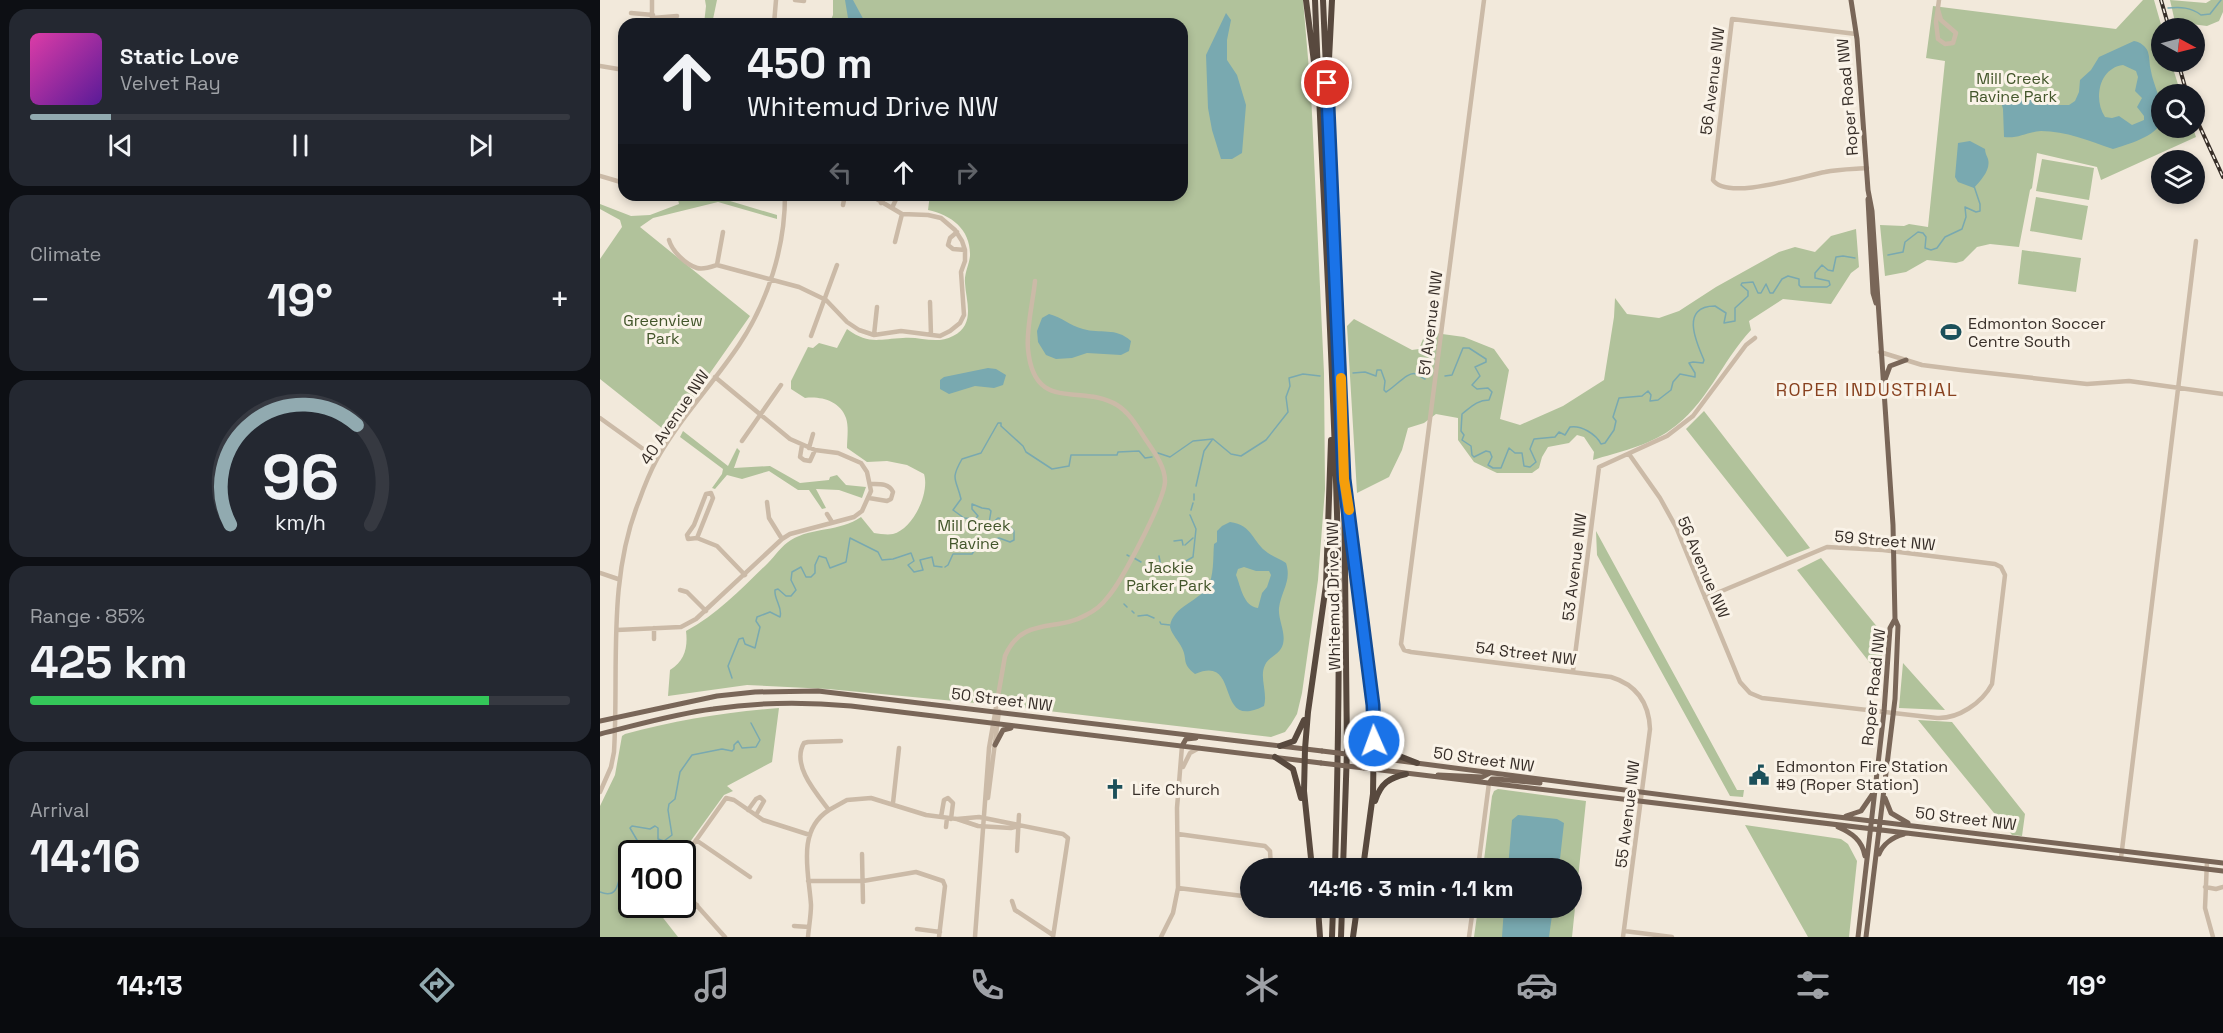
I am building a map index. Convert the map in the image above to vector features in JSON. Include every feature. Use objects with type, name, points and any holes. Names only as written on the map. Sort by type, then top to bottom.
[{"type":"highway","points":[[1306,0],[1311,45],[1319,83]]},
{"type":"highway","name":"Whitemud Drive NW","points":[[1314,0],[1333,395],[1338,652],[1335,858]]},
{"type":"highway","name":"Whitemud Drive NW","points":[[1323,0],[1344,479],[1347,728],[1343,858]]},
{"type":"highway","points":[[1327,83],[1332,0]]},
{"type":"highway","points":[[1311,858],[1304,791],[1304,761],[1326,585],[1333,395]]},
{"type":"highway","points":[[1344,479],[1379,736],[1386,748],[1400,758],[1417,763]]},
{"type":"highway","points":[[1280,746],[1291,744],[1296,739],[1310,699]]},
{"type":"highway","points":[[1364,858],[1375,770],[1373,705]]},
{"type":"highway","points":[[1275,757],[1293,769],[1299,784],[1307,825]]},
{"type":"highway","points":[[1371,813],[1383,784],[1389,779],[1406,774]]},
{"type":"highway","points":[[1319,918],[1320,937]]},
{"type":"highway","points":[[1332,937],[1333,918]]},
{"type":"highway","points":[[1341,937],[1342,918]]},
{"type":"highway","points":[[1353,937],[1356,918]]},
{"type":"main road","name":"Roper Road NW","points":[[1850,1],[1856,34],[1868,190],[1872,211],[1894,552],[1895,620],[1898,626],[1893,713],[1866,937]]},
{"type":"main road","points":[[1883,386],[1890,366],[1906,360]]},
{"type":"main road","name":"Roper Road NW","points":[[1858,937],[1884,712],[1890,628],[1895,620]]},
{"type":"main road","name":"50 Street NW","points":[[600,722],[693,700],[775,691],[851,694],[997,710],[1560,783],[2223,863]]},
{"type":"main road","name":"50 Street NW","points":[[600,734],[701,710],[736,705],[781,703],[851,706],[2223,871]]},
{"type":"main road","points":[[994,744],[1003,730],[1018,726]]},
{"type":"main road","points":[[1182,746],[1186,739],[1203,737]]},
{"type":"main road","points":[[1428,776],[1444,774],[1482,777],[1490,773]]},
{"type":"main road","points":[[1489,783],[1492,779],[1497,779],[1560,783]]},
{"type":"main road","points":[[1841,817],[1861,811],[1875,788]]},
{"type":"main road","points":[[1884,794],[1891,813],[1915,826]]},
{"type":"main road","points":[[1831,823],[1858,839],[1863,847],[1866,865]]},
{"type":"main road","points":[[1876,864],[1881,850],[1890,841],[1896,836],[1913,833]]},
{"type":"street","points":[[652,0],[653,16]]},
{"type":"street","points":[[774,18],[776,0]]},
{"type":"street","points":[[795,0],[804,1]]},
{"type":"street","name":"51 Avenue NW","points":[[1403,649],[1401,642],[1484,0]]},
{"type":"street","points":[[1938,10],[1941,21],[1956,33],[1953,43],[1945,44],[1938,39],[1938,10],[1939,0]]},
{"type":"street","points":[[631,13],[677,16]]},
{"type":"street","name":"56 Avenue NW","points":[[1856,34],[1732,19],[1713,182],[1719,185],[1753,188],[1828,171],[1867,168]]},
{"type":"street","points":[[600,66],[618,69]]},
{"type":"street","points":[[600,176],[618,181]]},
{"type":"street","name":"40 Avenue NW","points":[[600,792],[611,767],[615,730],[618,579],[625,544],[638,503],[657,459],[740,344],[757,312],[778,255],[785,201]]},
{"type":"street","points":[[669,240],[675,253],[697,268],[717,265],[799,287],[826,300],[847,322],[859,330],[874,335],[901,331],[940,336],[950,332],[960,323],[964,315],[961,272],[965,261],[965,250],[957,232],[941,218],[902,213],[878,201]]},
{"type":"street","points":[[892,208],[895,201]]},
{"type":"street","points":[[895,242],[902,213]]},
{"type":"street","points":[[717,265],[723,232]]},
{"type":"street","points":[[957,232],[950,238],[948,245],[953,249],[965,250]]},
{"type":"street","points":[[2121,858],[2196,241]]},
{"type":"street","points":[[811,336],[837,265]]},
{"type":"street","points":[[985,818],[986,777],[1005,656],[1013,644],[1028,630],[1074,620],[1101,605],[1114,589],[1161,497],[1165,480],[1162,466],[1151,447],[1125,411],[1116,404],[1095,398],[1048,390],[1037,379],[1028,348],[1035,281]]},
{"type":"street","points":[[930,302],[931,335]]},
{"type":"street","points":[[874,335],[877,307]]},
{"type":"street","points":[[1629,454],[1667,436],[1692,416],[1746,345],[1755,338]]},
{"type":"street","points":[[1880,352],[1906,360],[1952,369],[2086,384],[2129,381],[2223,394]]},
{"type":"street","points":[[617,630],[681,627],[706,611],[782,539],[790,534],[854,517],[862,511],[869,498],[871,484],[861,463],[838,453],[812,449],[790,438],[716,377]]},
{"type":"street","points":[[742,441],[781,385]]},
{"type":"street","points":[[600,418],[657,459]]},
{"type":"street","points":[[802,445],[800,457],[810,461],[813,434]]},
{"type":"street","name":"56 Avenue NW","points":[[1629,454],[1660,498],[1676,527],[1740,682],[1750,693],[1762,698],[1884,712]]},
{"type":"street","name":"53 Avenue NW","points":[[1574,671],[1599,467],[1629,454]]},
{"type":"street","points":[[869,498],[887,501],[891,499],[893,492],[886,485],[871,484]]},
{"type":"street","points":[[697,538],[713,498],[711,493],[706,494],[692,529],[687,535],[688,539],[697,538],[717,546],[745,575]]},
{"type":"street","points":[[767,502],[769,518],[782,539]]},
{"type":"street","points":[[827,514],[832,522]]},
{"type":"street","name":"59 Street NW","points":[[1705,597],[1827,547],[1894,552],[1995,564],[2001,567],[2005,575],[1990,688],[1982,698],[1952,717],[1893,713]]},
{"type":"street","points":[[600,573],[618,579]]},
{"type":"street","points":[[680,590],[687,592],[706,611]]},
{"type":"street","points":[[654,628],[654,639]]},
{"type":"street","name":"54 Street NW","points":[[1403,649],[1412,652],[1574,671],[1620,680],[1640,695]]},
{"type":"street","name":"55 Avenue NW","points":[[1624,934],[1650,729],[1647,710],[1640,695]]},
{"type":"street","points":[[1884,712],[1893,713]]},
{"type":"street","points":[[975,937],[995,723]]},
{"type":"street","points":[[829,810],[806,778],[801,753],[804,743],[841,741]]},
{"type":"street","points":[[1161,937],[1173,913],[1178,888],[1177,808],[1182,746]]},
{"type":"street","points":[[893,803],[899,748]]},
{"type":"street","points":[[1181,770],[1190,753],[1199,748]]},
{"type":"street","points":[[1479,858],[1489,783]]},
{"type":"street","points":[[748,810],[760,797],[764,801],[756,815]]},
{"type":"street","points":[[750,877],[696,840],[723,800],[729,798],[771,823],[810,835]]},
{"type":"street","points":[[808,937],[811,903],[806,851],[810,835],[817,821],[829,810],[847,800],[872,798],[913,811],[946,818],[985,818],[1064,834],[1068,838],[1053,936],[1015,910],[1012,901]]},
{"type":"street","points":[[1017,850],[1019,815]]},
{"type":"street","points":[[946,818],[946,827]]},
{"type":"street","points":[[957,819],[962,822],[984,825],[1011,828],[1019,826]]},
{"type":"street","points":[[1178,834],[1265,846],[1270,851],[1270,858]]},
{"type":"street","points":[[862,854],[863,902]]},
{"type":"street","points":[[2207,861],[2205,908],[2213,937]]},
{"type":"street","points":[[808,881],[863,881],[916,870],[943,881],[945,886],[939,935],[917,929]]},
{"type":"street","points":[[2205,888],[2223,887]]},
{"type":"street","points":[[1178,888],[1240,896]]},
{"type":"street","points":[[697,905],[725,937]]},
{"type":"street","points":[[1469,937],[1472,918]]},
{"type":"street","points":[[795,926],[809,927]]},
{"type":"street","points":[[1624,934],[1672,937]]},
{"type":"green space","points":[[705,0],[717,0],[713,18],[705,18]]},
{"type":"green space","points":[[833,0],[1303,0],[1311,93],[1324,373],[1325,489],[1318,580],[1302,693],[1297,714],[1285,732],[1271,737],[997,705],[828,689],[747,685],[668,696],[670,670],[682,658],[686,631],[729,600],[788,542],[808,533],[853,522],[861,517],[874,533],[893,534],[907,525],[918,509],[924,491],[924,474],[907,465],[887,461],[867,462],[847,448],[847,422],[839,407],[823,399],[805,398],[791,389],[791,381],[808,347],[813,348],[819,343],[837,348],[847,329],[868,339],[940,340],[953,336],[965,325],[968,312],[965,280],[970,256],[967,239],[963,231],[952,220],[928,210],[929,201],[1188,201],[1188,18],[832,18]]},
{"type":"green space","name":"Mill Creek Ravine Park","points":[[2143,0],[2154,0],[2159,18],[2151,18],[2151,72],[2174,72],[2178,84],[2151,84],[2151,138],[2194,138],[2167,150],[2151,150],[2151,157],[2101,180],[2097,167],[2037,153],[2019,247],[1990,244],[1977,247],[1963,261],[1956,263],[1927,260],[1906,272],[1885,276],[1880,225],[1904,226],[1909,224],[1928,227],[1945,61],[1926,58],[1933,6],[2116,29]]},
{"type":"green space","points":[[2170,0],[2206,3],[2211,0],[2223,0],[2223,12],[2219,21],[2207,26],[2205,26],[2205,18],[2174,18]]},
{"type":"green space","points":[[2042,159],[2094,168],[2089,200],[2036,191]]},
{"type":"green space","points":[[2036,197],[2088,206],[2082,240],[2030,231]]},
{"type":"green space","name":"Greenview Park","points":[[678,201],[730,201],[777,215],[777,219],[718,202],[653,218],[640,227],[750,316],[668,433],[600,379],[600,259],[622,227],[620,220],[600,209],[600,204],[631,216],[650,215],[679,204]]},
{"type":"green space","points":[[1856,229],[1859,267],[1851,273],[1831,304],[1783,299],[1749,321],[1751,330],[1704,396],[1683,420],[1661,436],[1633,448],[1593,460],[1594,452],[1584,437],[1577,435],[1569,443],[1548,447],[1539,468],[1532,473],[1497,473],[1474,462],[1458,440],[1458,418],[1436,414],[1424,423],[1408,428],[1402,450],[1389,477],[1357,493],[1347,326],[1354,319],[1412,350],[1419,349],[1423,339],[1435,333],[1464,337],[1494,349],[1509,370],[1500,419],[1520,425],[1563,406],[1604,380],[1615,298],[1627,314],[1659,318],[1679,311],[1716,287],[1779,252],[1795,247],[1815,252],[1831,236]]},
{"type":"green space","points":[[2022,250],[2081,258],[2076,292],[2018,284]]},
{"type":"green space","points":[[1704,411],[1810,548],[1787,557],[1686,429]]},
{"type":"green space","points":[[683,431],[728,466],[737,448],[740,451],[734,468],[770,466],[800,483],[829,480],[830,477],[837,475],[846,485],[866,487],[862,498],[839,490],[816,489],[826,508],[822,509],[809,490],[798,490],[769,471],[742,479],[727,475],[715,489],[712,488],[723,469],[680,437]]},
{"type":"green space","points":[[1596,531],[1737,790],[1744,790],[1743,797],[1730,796],[1597,555]]},
{"type":"green space","points":[[1821,558],[1883,634],[1881,677],[1797,570]]},
{"type":"green space","points":[[1903,663],[1945,710],[1899,708]]},
{"type":"green space","points":[[779,708],[772,762],[727,786],[733,791],[724,795],[691,840],[618,840],[618,918],[663,918],[678,937],[600,937],[600,806],[615,775],[622,736],[701,717]]},
{"type":"green space","points":[[1918,720],[1952,722],[2025,814],[2022,836],[2012,835]]},
{"type":"green space","points":[[1498,789],[1586,801],[1580,858],[1484,858],[1494,791]]},
{"type":"green space","points":[[1745,825],[1841,839],[1848,844],[1857,861],[1849,937],[1808,937]]},
{"type":"green space","points":[[1477,918],[1574,918],[1572,937],[1474,937]]},
{"type":"water","points":[[845,0],[853,0],[863,18],[848,18]]},
{"type":"water","points":[[1226,13],[1231,20],[1227,40],[1227,60],[1237,75],[1246,105],[1242,153],[1232,159],[1221,159],[1208,108],[1206,55]]},
{"type":"water","points":[[2134,41],[2146,48],[2154,84],[2151,84],[2151,134],[2113,149],[2050,131],[2004,137],[2003,109],[1999,94],[2022,97],[2042,95],[2059,105],[2069,105],[2075,101],[2079,92],[2080,80],[2091,70],[2099,57]],"holes":[[[2123,65],[2136,71],[2138,77],[2135,91],[2142,98],[2137,107],[2144,116],[2144,120],[2132,125],[2119,116],[2105,117],[2101,110],[2099,93],[2100,85],[2108,72]]]},
{"type":"water","points":[[1970,141],[1985,149],[1989,163],[1985,175],[1974,188],[1958,182],[1955,177],[1958,143]]},
{"type":"water","points":[[1049,314],[1083,329],[1120,334],[1131,341],[1129,351],[1121,355],[1087,353],[1072,358],[1056,359],[1046,355],[1038,342],[1037,331],[1042,318]]},
{"type":"water","points":[[988,368],[996,369],[1006,375],[1003,385],[994,388],[975,386],[949,394],[940,389],[940,380],[944,377]]},
{"type":"water","points":[[1230,522],[1248,530],[1263,549],[1286,563],[1288,569],[1279,608],[1284,635],[1283,644],[1263,670],[1264,706],[1248,711],[1238,709],[1232,702],[1218,674],[1209,670],[1195,674],[1191,670],[1186,664],[1184,652],[1170,627],[1181,608],[1201,594],[1210,582],[1214,544],[1217,542],[1217,531]],"holes":[[[1244,567],[1256,571],[1269,571],[1271,575],[1258,608],[1246,600],[1236,575],[1238,569]]]},
{"type":"water","points":[[1518,815],[1557,819],[1564,823],[1560,858],[1509,858],[1512,820]]},
{"type":"water","points":[[1503,918],[1552,918],[1549,937],[1502,937]]},
{"type":"waterway","points":[[2168,8],[2185,8],[2201,15],[2210,14],[2221,0]]},
{"type":"waterway","points":[[1888,255],[1903,252],[1905,242],[1918,232],[1923,233],[1926,237],[1925,248],[1931,250],[1937,248],[1945,237],[1962,229],[1966,217],[1965,207],[1976,212],[1980,211],[1974,186]]},
{"type":"waterway","points":[[1445,376],[1452,375],[1463,348],[1469,348],[1486,359],[1486,362],[1475,367],[1480,376],[1472,385],[1477,389],[1488,388],[1492,392],[1489,400],[1471,406],[1462,414],[1461,431],[1464,435],[1462,440],[1471,446],[1474,457],[1486,451],[1490,452],[1492,457],[1488,465],[1493,468],[1501,468],[1509,448],[1515,453],[1522,453],[1524,466],[1530,467],[1536,462],[1530,449],[1534,439],[1555,437],[1559,432],[1565,435],[1570,427],[1579,427],[1596,437],[1601,444],[1605,443],[1614,430],[1616,421],[1613,417],[1619,398],[1642,396],[1648,391],[1651,395],[1650,401],[1658,400],[1671,390],[1673,382],[1680,374],[1695,377],[1689,363],[1703,363],[1704,360],[1697,344],[1693,326],[1694,318],[1697,312],[1715,306],[1726,313],[1724,323],[1735,321],[1735,308],[1748,296],[1748,291],[1741,285],[1742,283],[1753,282],[1758,293],[1761,293],[1766,284],[1770,293],[1773,293],[1782,279],[1788,276],[1799,279],[1801,287],[1827,287],[1830,285],[1829,281],[1815,278],[1815,273],[1822,265],[1833,271],[1836,257],[1855,258]]},
{"type":"waterway","points":[[1353,373],[1365,372],[1376,376],[1377,370],[1381,370],[1386,392],[1413,373],[1425,379]]},
{"type":"waterway","points":[[1158,453],[1170,457],[1193,441],[1213,439],[1231,454],[1241,456],[1266,440],[1288,412],[1286,397],[1290,386],[1289,378],[1303,374],[1320,376]]},
{"type":"waterway","points":[[945,567],[953,554],[972,554],[982,540],[989,541],[999,538],[1010,542],[1014,540],[1014,531],[1011,528],[995,530],[1002,519],[998,518],[991,524],[989,523],[991,511],[989,509],[972,504],[972,509],[978,516],[975,519],[964,518],[953,510],[961,499],[955,479],[958,466],[962,459],[981,453],[998,423],[1001,423],[1001,426],[1023,446],[1026,452],[1052,469],[1069,466],[1071,455],[1117,455],[1118,452],[1139,451],[1145,458],[1152,457]]},
{"type":"waterway","points":[[1196,486],[1204,451],[1212,440]]},
{"type":"waterway","points":[[1194,494],[1194,500]]},
{"type":"waterway","points":[[1191,510],[1193,503]]},
{"type":"waterway","points":[[1179,565],[1193,557],[1196,529],[1190,515]]},
{"type":"waterway","points":[[732,678],[728,666],[739,639],[743,638],[745,644],[755,648],[760,627],[756,621],[757,617],[770,612],[780,617],[775,590],[778,589],[786,596],[791,596],[796,590],[791,580],[792,572],[801,567],[806,577],[811,577],[815,573],[815,565],[819,556],[826,558],[830,568],[846,562],[850,538],[878,552],[882,560],[911,553],[914,561],[908,565],[914,572],[923,570],[920,560],[932,557],[934,566],[942,567]]},
{"type":"waterway","points":[[1185,545],[1193,538]]},
{"type":"waterway","points":[[1174,541],[1182,540],[1183,545]]},
{"type":"waterway","points":[[1159,556],[1161,567]]},
{"type":"waterway","points":[[1134,558],[1141,562]]},
{"type":"waterway","points":[[1151,567],[1160,565]]},
{"type":"waterway","points":[[1164,566],[1176,566]]},
{"type":"waterway","points":[[1124,604],[1127,607]]},
{"type":"waterway","points":[[1138,616],[1147,615],[1154,618]]},
{"type":"waterway","points":[[1160,622],[1170,625]]},
{"type":"waterway","points":[[665,840],[672,835],[669,804],[675,799],[680,772],[692,755],[722,749],[732,751],[738,741],[742,748],[756,747],[760,740],[751,723]]},
{"type":"waterway","points":[[637,840],[630,828],[632,826],[650,829],[655,826],[658,828],[658,839],[661,840]]},
{"type":"waterway","points":[[600,892],[612,893],[618,886]]},
{"type":"railway","points":[[2161,0],[2166,18]]},
{"type":"railway","points":[[2181,72],[2184,84]]},
{"type":"railway","points":[[2205,138],[2223,177]]},
{"type":"slow traffic","points":[[1341,378],[1344,479],[1349,510]]},
{"type":"place","name":"Edmonton Soccer Centre South","points":[[1951,332]]},
{"type":"place","name":"Edmonton Fire Station #9 (Roper Station)","points":[[1759,775]]},
{"type":"place","name":"Life Church","points":[[1115,789]]},
{"type":"district","name":"ROPER INDUSTRIAL","points":[[1867,390]]},
{"type":"route","points":[[1327,83],[1344,479],[1373,705],[1374,741]]},
{"type":"park label","name":"Mill Creek Ravine","points":[[974,534]]},
{"type":"park label","name":"Jackie Parker Park","points":[[1169,576]]}]
